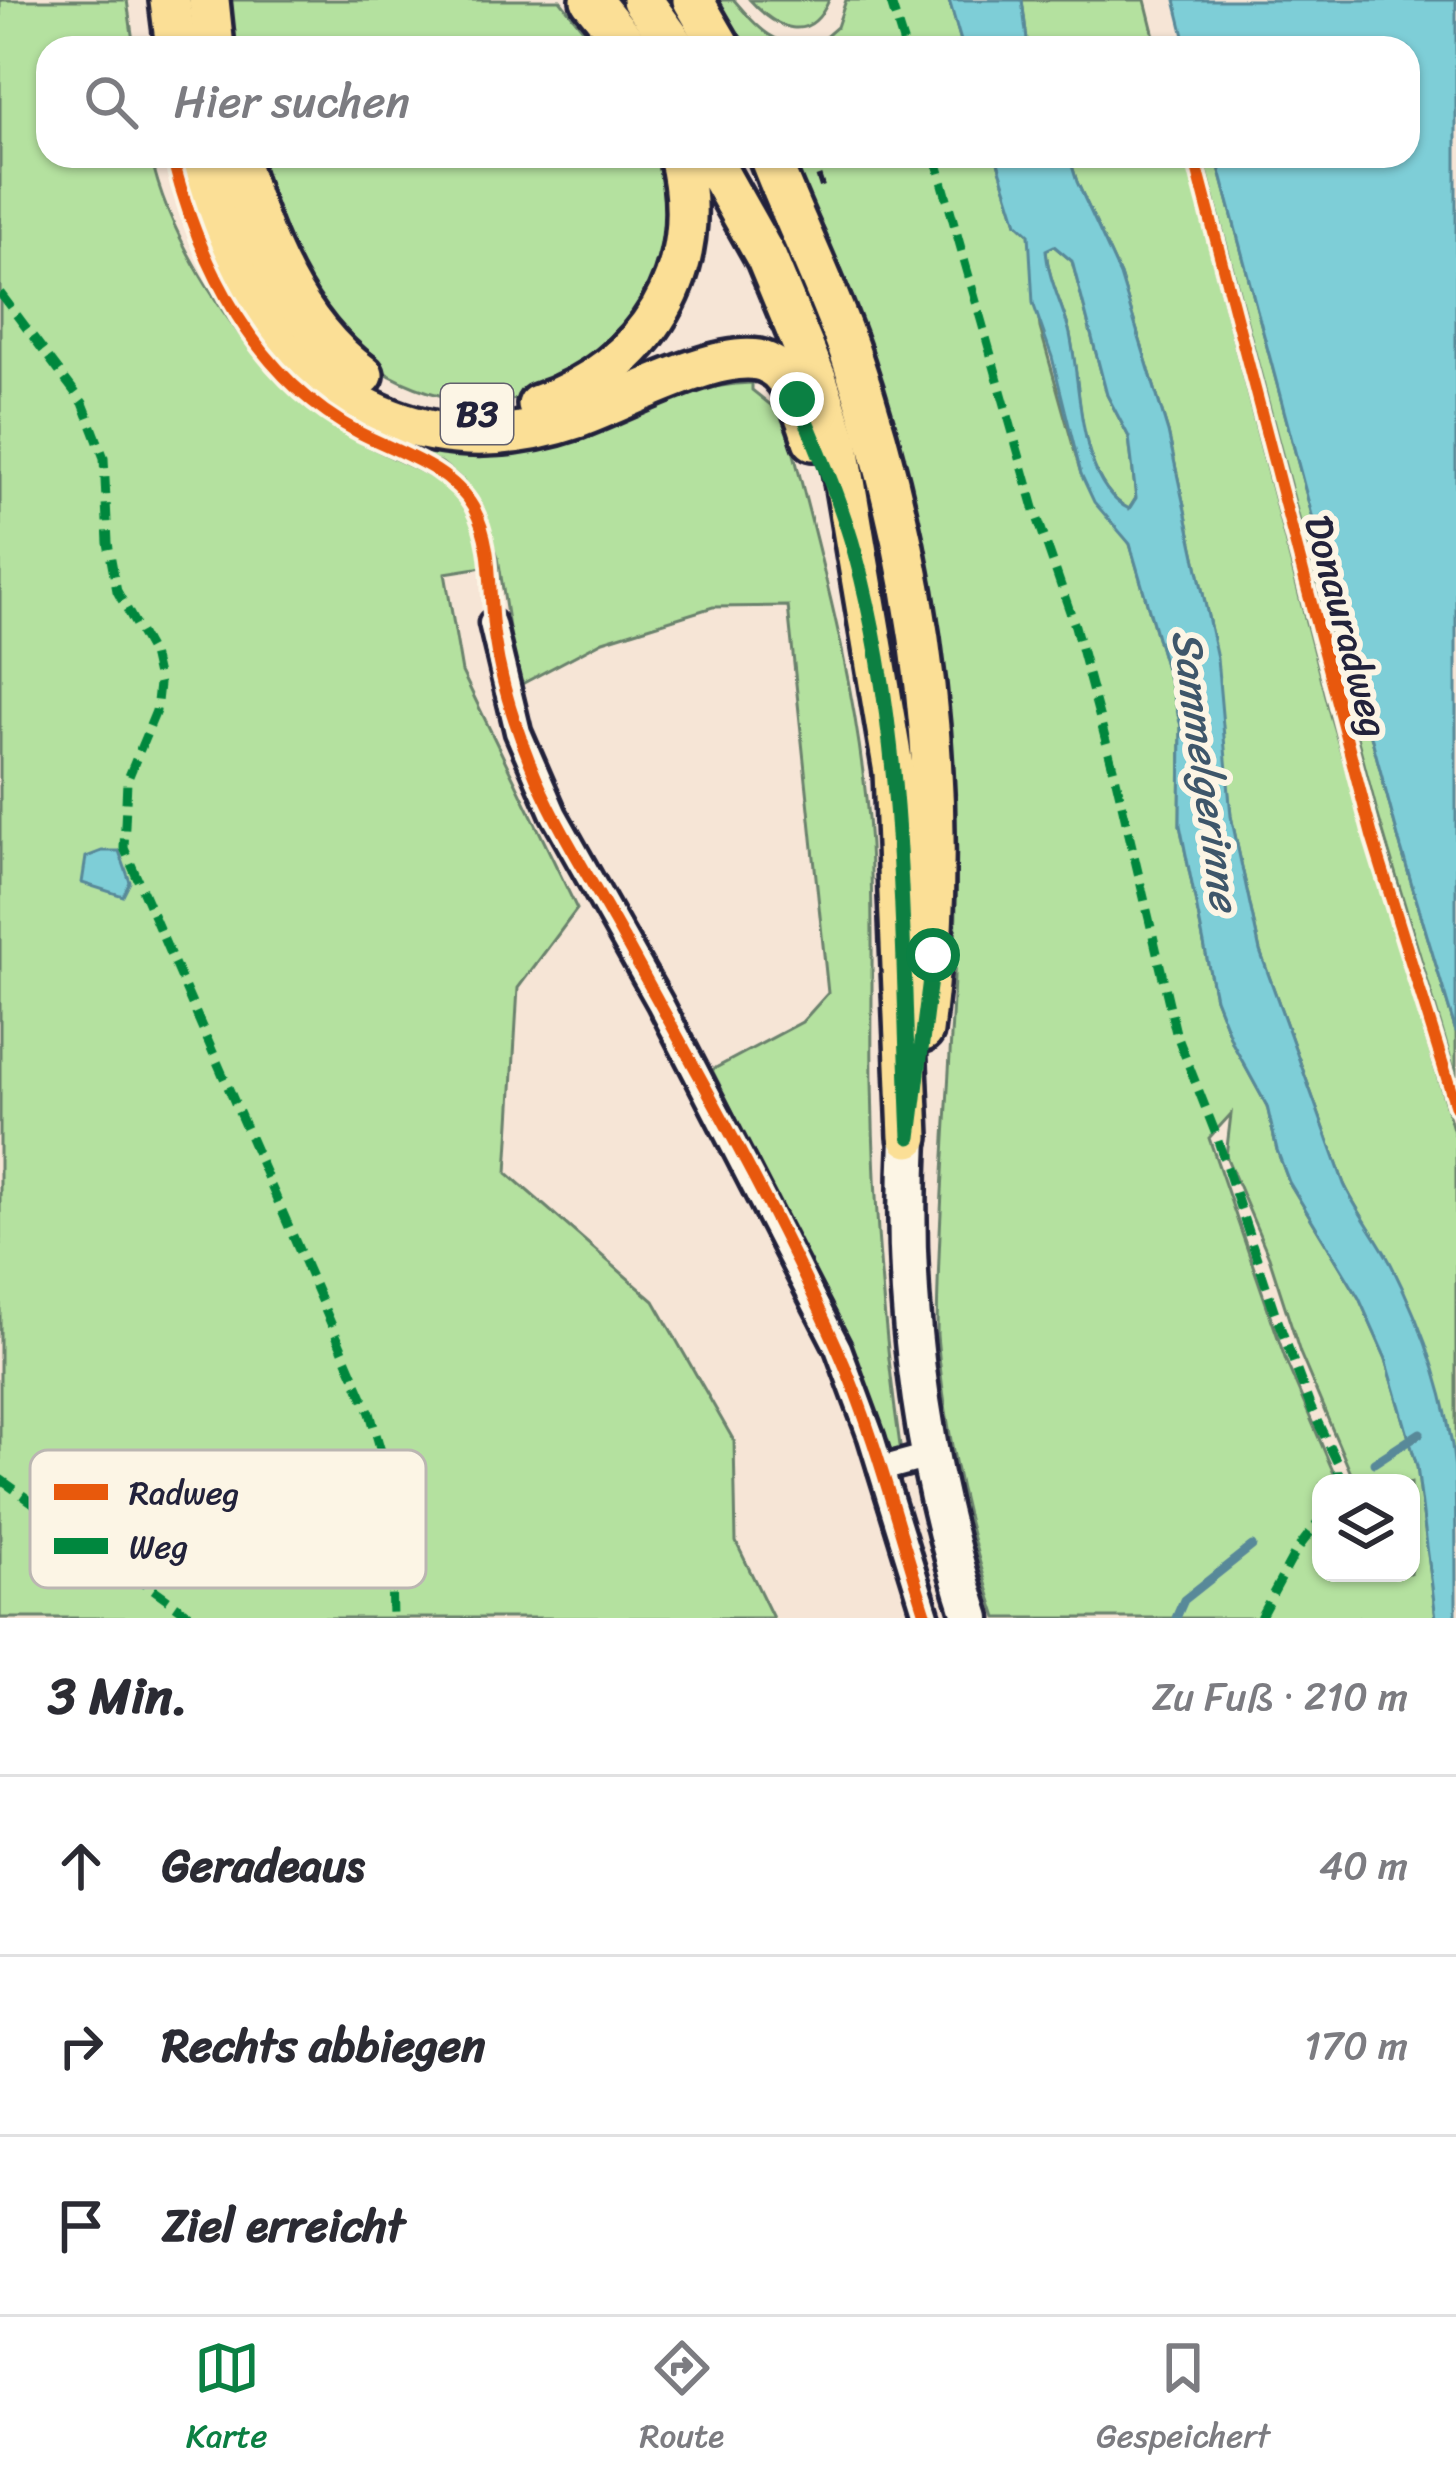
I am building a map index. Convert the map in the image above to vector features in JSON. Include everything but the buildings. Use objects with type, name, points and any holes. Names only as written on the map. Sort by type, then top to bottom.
[{"type":"main road","points":[[170,0],[174,36]]},
{"type":"main road","points":[[209,0],[213,36]]},
{"type":"main road","points":[[642,0],[668,36]]},
{"type":"main road","points":[[693,0],[714,36]]},
{"type":"main road","name":"B3","points":[[202,168],[249,290],[290,345],[354,401],[392,421],[429,432],[496,437],[578,417],[715,366],[760,361],[777,370],[797,399],[855,551]]},
{"type":"main road","name":"B3","points":[[242,168],[283,278],[328,345],[379,387],[405,401],[434,409],[496,414],[527,409],[587,384],[608,371],[640,338],[670,292],[685,247],[681,168]]},
{"type":"main road","name":"B3","points":[[716,168],[766,259],[839,446],[894,772],[910,1137]]},
{"type":"main road","points":[[762,168],[789,206]]},
{"type":"main road","points":[[775,168],[868,408],[889,479],[920,630],[935,886],[933,955],[910,1137],[909,1286],[929,1456],[972,1618]]},
{"type":"street","points":[[492,622],[506,695],[536,778],[838,1348],[927,1618]]},
{"type":"street","points":[[881,1469],[929,1456]]},
{"type":"path","points":[[813,36],[818,32]]},
{"type":"green space","points":[[0,0],[127,0],[132,36],[36,36],[36,168],[154,168],[188,253],[228,318],[273,374],[340,430],[441,484],[468,515],[483,567],[445,573],[462,672],[577,909],[518,988],[507,1173],[654,1301],[734,1441],[736,1542],[773,1618],[0,1618]]},
{"type":"green space","points":[[226,0],[560,0],[588,36],[230,36]]},
{"type":"green space","points":[[712,0],[734,0],[771,36],[732,36]]},
{"type":"green space","points":[[750,0],[829,0],[812,23],[792,28],[771,19]]},
{"type":"green space","points":[[846,0],[949,0],[960,36],[827,36],[837,27]]},
{"type":"green space","points":[[1022,0],[1145,0],[1154,36],[1026,36]]},
{"type":"green space","points":[[258,168],[659,168],[665,230],[670,234],[643,308],[615,341],[551,388],[526,397],[471,401],[390,376],[342,340],[276,214]]},
{"type":"green space","points":[[795,168],[1000,168],[1017,223],[1029,234],[1040,328],[1081,474],[1130,544],[1172,689],[1181,726],[1180,825],[1215,998],[1233,1044],[1267,1106],[1289,1182],[1359,1298],[1386,1359],[1417,1466],[1418,1474],[1351,1474],[1226,1156],[1231,1114],[1209,1138],[1286,1361],[1334,1474],[1312,1474],[1312,1582],[1420,1582],[1420,1490],[1436,1618],[997,1618],[958,1478],[937,1335],[956,904],[952,753],[928,577],[885,405],[858,321]]},
{"type":"green space","points":[[1073,168],[1189,168],[1330,715],[1456,1139],[1456,1494],[1443,1405],[1426,1347],[1390,1264],[1344,1184],[1260,951],[1231,816],[1212,635],[1168,432],[1120,275]]},
{"type":"green space","points":[[1206,168],[1219,168],[1401,848],[1456,1032],[1456,1076],[1377,812]]},
{"type":"green space","points":[[1054,246],[1072,261],[1107,395],[1129,437],[1136,498],[1129,509],[1111,495],[1090,454],[1069,330],[1047,260],[1046,249]]},
{"type":"green space","points":[[752,383],[752,390],[777,410],[787,427],[839,634],[858,739],[871,875],[877,1221],[901,1453],[882,1438],[852,1351],[712,1070],[802,1022],[828,993],[788,606],[713,607],[603,641],[518,686],[498,557],[481,504],[442,463],[378,434],[445,454],[504,455],[576,436],[680,396]]},
{"type":"water","points":[[949,0],[1022,0],[1026,36],[960,36]]},
{"type":"water","points":[[1175,0],[1456,0],[1456,1032],[1401,848],[1219,168],[1420,168],[1420,36],[1184,36]]},
{"type":"water","name":"Sammelgerinne","points":[[1000,168],[1073,168],[1120,275],[1168,432],[1217,658],[1231,816],[1260,951],[1344,1184],[1402,1288],[1440,1390],[1455,1469],[1456,1618],[1436,1618],[1420,1474],[1386,1359],[1359,1298],[1289,1182],[1267,1106],[1233,1044],[1215,998],[1180,825],[1181,726],[1172,689],[1130,544],[1094,502],[1081,474],[1052,357],[1033,303],[1029,234],[1017,223]],"holes":[[[1054,246],[1072,261],[1107,395],[1129,437],[1136,498],[1129,509],[1112,496],[1090,454],[1069,330],[1046,250]]]},
{"type":"water","points":[[119,851],[130,882],[123,896],[82,883],[86,857]]},
{"type":"waterway","points":[[1374,1463],[1420,1433]]},
{"type":"waterway","points":[[1176,1618],[1184,1600],[1252,1546]]},
{"type":"marked path","points":[[890,0],[901,36]]},
{"type":"marked path","points":[[938,168],[1034,508],[1075,626],[1176,1033],[1215,1132],[1275,1313],[1339,1474]]},
{"type":"marked path","points":[[0,293],[83,403],[104,458],[108,543],[117,591],[152,654],[159,684],[156,711],[127,781],[124,848],[370,1413],[381,1450]]},
{"type":"marked path","points":[[0,1479],[30,1501]]},
{"type":"marked path","points":[[1260,1618],[1312,1530]]},
{"type":"marked path","points":[[152,1588],[188,1614],[203,1618]]},
{"type":"marked path","points":[[391,1588],[392,1618]]},
{"type":"cycle path","points":[[175,168],[216,278],[237,316],[290,382],[360,433],[437,471],[473,507],[488,556],[502,676],[530,763],[557,821],[736,1143],[814,1298],[864,1416],[927,1618]]},
{"type":"cycle path","name":"Donauradweg","points":[[1197,168],[1372,836],[1456,1107]]},
{"type":"route","points":[[797,399],[855,551],[877,657],[894,772],[910,1137],[933,955]]}]
